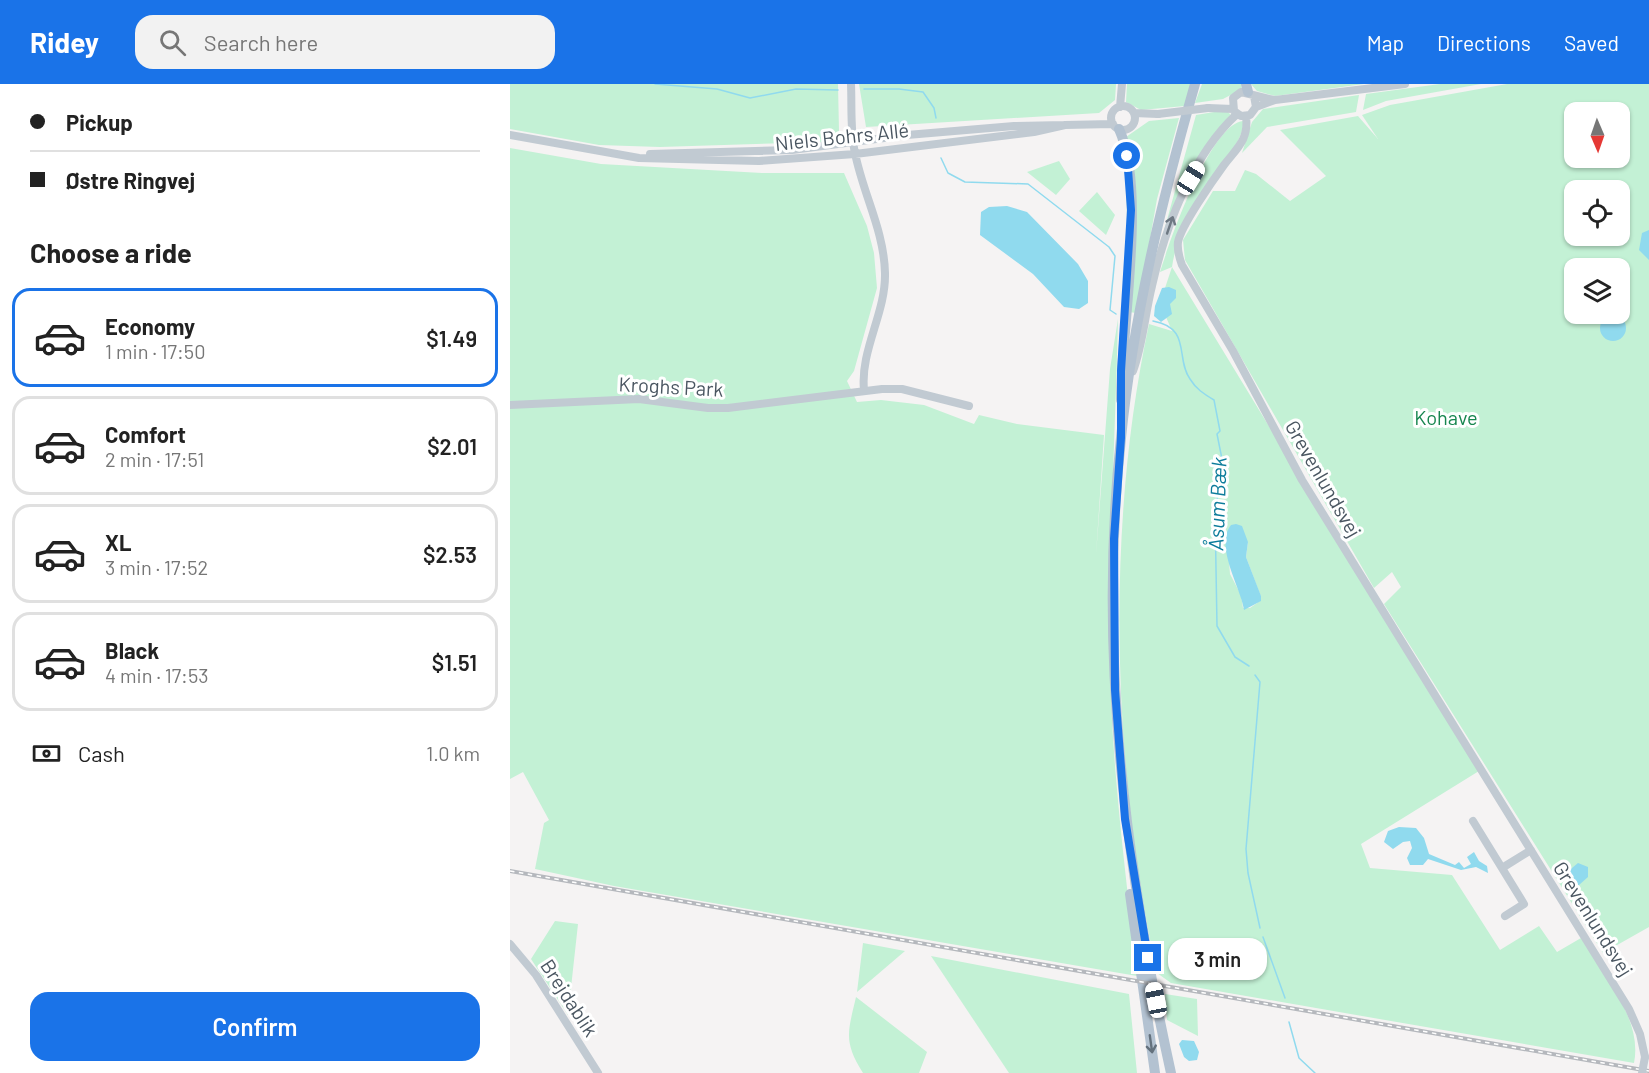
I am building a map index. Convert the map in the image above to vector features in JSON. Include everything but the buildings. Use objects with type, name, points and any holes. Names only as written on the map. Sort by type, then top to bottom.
[{"type":"main road","points":[[1121,438],[1137,325],[1165,193],[1196,84]]},
{"type":"main road","points":[[1116,127],[1125,142],[1131,210],[1121,371],[1121,438],[1113,618],[1115,690],[1133,925],[1155,1073]]},
{"type":"main road","points":[[1125,819],[1133,875],[1164,1042],[1172,1073]]},
{"type":"street","points":[[851,84],[855,154],[883,245],[885,273],[879,318],[863,374],[864,390]]},
{"type":"street","points":[[1122,84],[1120,106],[1112,114],[1116,127],[1127,129],[1156,114]]},
{"type":"street","points":[[1120,106],[1128,107],[1134,112],[1156,114],[1210,108],[1239,113],[1275,100],[1405,84]]},
{"type":"street","points":[[1210,108],[1233,98],[1239,92],[1250,91],[1275,100]]},
{"type":"street","points":[[1250,91],[1256,107]]},
{"type":"street","name":"Grevenlundsvej","points":[[1233,98],[1239,113],[1244,140],[1225,164],[1180,236],[1178,254],[1182,265],[1233,351],[1302,480],[1629,1009],[1641,1034],[1645,1057],[1642,1073]]},
{"type":"street","points":[[1133,124],[1134,112]]},
{"type":"street","points":[[1129,383],[1136,362],[1161,252],[1174,214],[1191,178],[1212,144],[1239,113]]},
{"type":"street","name":"Niels Bohrs Allé","points":[[1094,123],[1112,114]]},
{"type":"street","name":"Niels Bohrs Allé","points":[[621,154],[792,150],[853,141],[1034,124],[1094,123],[1116,127]]},
{"type":"street","points":[[855,154],[856,149],[864,146],[1034,124]]},
{"type":"street","name":"Niels Bohrs Allé","points":[[510,135],[658,159],[790,160],[1034,132],[1065,125]]},
{"type":"street","points":[[720,161],[728,158],[842,150],[850,147],[853,141]]},
{"type":"street","name":"Kroghs Park","points":[[510,405],[639,399],[708,408],[728,408],[864,390],[902,389],[969,406]]},
{"type":"street","points":[[1473,821],[1524,904],[1505,916]]},
{"type":"street","name":"Grevenlundsvej","points":[[1502,868],[1532,850]]},
{"type":"street","name":"Brejdablik","points":[[510,944],[536,975],[598,1073]]},
{"type":"green space","points":[[510,84],[838,84],[839,131],[834,137],[823,142],[660,147],[599,145],[510,129]]},
{"type":"green space","points":[[859,84],[1116,84],[1115,100],[1099,113],[866,127]]},
{"type":"green space","points":[[1127,84],[1193,84],[1185,106],[1141,110],[1126,102]]},
{"type":"green space","points":[[1202,84],[1241,84],[1242,89],[1223,99],[1195,103]]},
{"type":"green space","points":[[1251,84],[1364,84],[1275,96],[1257,91]]},
{"type":"green space","points":[[1440,84],[1481,84],[1386,101],[1363,110],[1366,94]]},
{"type":"green space","name":"Kohave","points":[[1507,84],[1649,84],[1649,927],[1603,953],[1384,604],[1401,587],[1392,572],[1374,588],[1185,260],[1183,240],[1213,191],[1235,191],[1245,170],[1256,174],[1290,201],[1326,176],[1280,130],[1358,116],[1378,139],[1362,115],[1390,105]]},
{"type":"green space","points":[[1359,95],[1356,112],[1267,127],[1242,153],[1252,122],[1263,109]]},
{"type":"green space","points":[[1226,110],[1231,115],[1217,130],[1160,245],[1196,115]]},
{"type":"green space","points":[[1179,118],[1157,199],[1137,313],[1128,312],[1126,137],[1149,121]]},
{"type":"green space","points":[[1243,121],[1234,147],[1209,181],[1188,217],[1172,267],[1160,272],[1192,187],[1205,162],[1217,142],[1230,127]]},
{"type":"green space","points":[[510,148],[601,164],[762,173],[844,173],[867,226],[874,253],[877,288],[854,371],[847,381],[857,402],[881,400],[924,405],[974,424],[979,415],[1017,424],[1104,435],[1096,555],[1110,369],[1118,319],[1111,558],[1111,701],[1118,804],[1137,976],[614,886],[535,869],[544,823],[549,820],[523,772],[510,779]]},
{"type":"green space","points":[[1059,161],[1070,179],[1056,195],[1027,172]]},
{"type":"green space","points":[[1097,192],[1115,215],[1106,235],[1079,211]]},
{"type":"green space","points":[[1172,267],[1479,771],[1361,844],[1370,868],[1452,875],[1500,950],[1539,926],[1557,952],[1581,938],[1610,982],[1627,1014],[1633,1030],[1634,1063],[1171,983],[1157,973],[1142,895],[1123,732],[1120,565],[1125,483],[1135,402],[1149,324],[1172,331],[1160,303]],"holes":[[[1227,535],[1248,542],[1246,557],[1261,597],[1260,601],[1250,608],[1243,608],[1241,595],[1230,574]]]},
{"type":"green space","points":[[555,921],[578,924],[568,1015],[531,959]]},
{"type":"green space","points":[[863,943],[905,951],[857,992]]},
{"type":"green space","points":[[931,956],[1129,994],[1137,1073],[1009,1073]]},
{"type":"green space","points":[[1165,994],[1197,999],[1198,1036],[1167,1020]]},
{"type":"green space","points":[[856,997],[927,1052],[919,1073],[863,1073],[852,1053],[849,1036]]},
{"type":"water","points":[[1007,206],[1027,212],[1078,264],[1088,281],[1088,303],[1079,309],[1064,307],[1033,274],[980,235],[981,212],[989,207]]},
{"type":"water","points":[[1649,230],[1649,260],[1639,250],[1642,233]]},
{"type":"water","points":[[1169,287],[1176,290],[1176,298],[1170,304],[1172,314],[1161,322],[1154,316],[1155,306],[1162,288]]},
{"type":"water","points":[[1601,324],[1625,324],[1625,333],[1618,340],[1608,340],[1601,333]]},
{"type":"water","points":[[1231,525],[1242,526],[1248,542],[1246,557],[1261,596],[1261,601],[1244,610],[1225,544]]},
{"type":"water","points":[[1399,827],[1416,828],[1424,838],[1429,854],[1455,865],[1459,862],[1464,868],[1471,864],[1467,857],[1474,852],[1479,861],[1487,866],[1488,873],[1476,867],[1461,870],[1428,859],[1423,865],[1410,865],[1407,858],[1412,848],[1410,841],[1403,842],[1393,849],[1384,842],[1388,831]]},
{"type":"water","points":[[1578,863],[1588,867],[1588,877],[1579,885],[1569,885],[1565,879],[1566,873]]},
{"type":"water","points":[[1182,1040],[1194,1041],[1199,1052],[1197,1060],[1189,1061],[1184,1057],[1179,1044]]},
{"type":"waterway","name":"Åsum Bæk","points":[[655,84],[717,89],[750,98],[796,89],[838,90]]},
{"type":"waterway","name":"Åsum Bæk","points":[[864,89],[923,92],[934,108],[936,118]]},
{"type":"waterway","name":"Åsum Bæk","points":[[941,158],[948,173],[965,182],[1028,184],[1109,247],[1115,256],[1110,310],[1116,314]]},
{"type":"waterway","name":"Åsum Bæk","points":[[1153,321],[1173,330],[1181,345],[1183,362],[1190,379],[1214,400],[1223,464],[1215,511],[1217,626],[1235,657],[1249,666]]},
{"type":"waterway","name":"Åsum Bæk","points":[[1255,675],[1260,682],[1246,849],[1248,873],[1260,928]]},
{"type":"waterway","name":"Åsum Bæk","points":[[1263,937],[1285,998]]},
{"type":"waterway","name":"Åsum Bæk","points":[[1289,1022],[1299,1058],[1315,1073]]},
{"type":"railway","points":[[510,871],[1649,1071]]},
{"type":"route","points":[[1127,156],[1131,210],[1122,336],[1121,438],[1114,539],[1113,618],[1115,690],[1125,819],[1148,958]]}]
